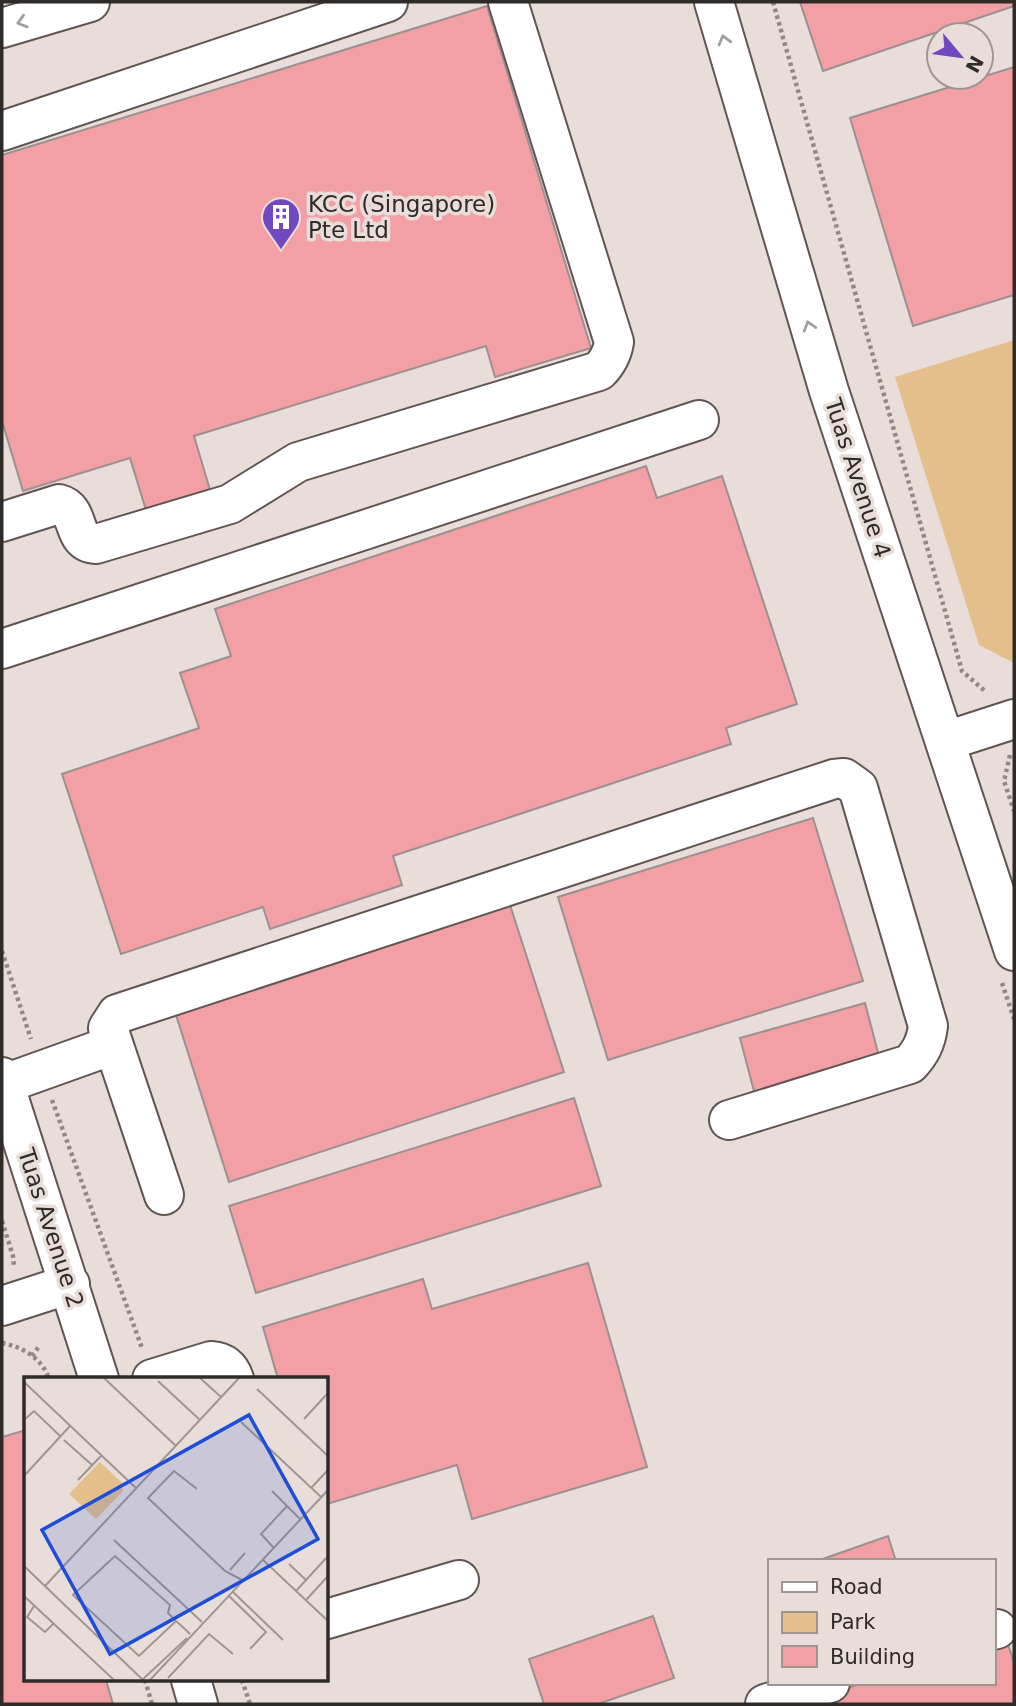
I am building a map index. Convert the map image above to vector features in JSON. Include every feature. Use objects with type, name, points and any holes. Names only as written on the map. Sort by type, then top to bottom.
[{"type":"street","points":[[2,29],[90,2]]},
{"type":"street","points":[[2,131],[388,2]]},
{"type":"street","points":[[2,522],[59,504],[67,506],[73,512],[82,539],[96,544],[230,505],[298,462],[599,371],[606,364],[614,342],[509,2]]},
{"type":"street","name":"Tuas Avenue 4","points":[[713,2],[829,391],[1014,951]]},
{"type":"street","points":[[2,649],[699,420]]},
{"type":"street","points":[[946,741],[1006,707]]},
{"type":"street","points":[[164,1195],[108,1028],[114,1017],[123,1011],[834,779],[844,778],[858,788],[929,1026],[926,1041],[910,1064],[729,1121]]},
{"type":"street","points":[[3,1080],[113,1045]]},
{"type":"street","name":"Tuas Avenue 2","points":[[3,1080],[98,1377]]},
{"type":"street","points":[[5,1290],[70,1284]]},
{"type":"street","points":[[159,1377],[211,1361],[221,1362],[233,1377]]},
{"type":"street","points":[[329,1618],[458,1580]]},
{"type":"street","points":[[192,1682],[198,1704]]},
{"type":"street","points":[[765,1704],[824,1685]]},
{"type":"path","points":[[773,2],[962,671],[1006,707]]},
{"type":"path","points":[[1008,757],[1004,781],[1014,811]]},
{"type":"path","points":[[2,951],[41,1070],[151,1377]]},
{"type":"path","points":[[2,1221],[13,1256],[14,1270],[5,1290]]},
{"type":"path","points":[[2,1343],[19,1346],[45,1365],[49,1377]]},
{"type":"path","points":[[32,1356],[40,1345]]},
{"type":"path","points":[[146,1682],[152,1704]]},
{"type":"path","points":[[243,1682],[250,1704]]},
{"type":"green space","points":[[1014,340],[1014,663],[979,645],[895,377]]},
{"type":"building","points":[[800,2],[1014,2],[1014,6],[970,21],[925,21],[925,36],[823,71]]},
{"type":"building","name":"KCC (Singapore) Pte Ltd","points":[[487,6],[591,348],[495,377],[486,346],[194,436],[213,500],[149,520],[130,458],[23,491],[2,421],[2,155]]},
{"type":"building","points":[[1014,67],[1014,295],[913,326],[850,118],[937,91],[995,91],[995,73]]},
{"type":"building","points":[[646,466],[657,498],[722,476],[797,704],[726,728],[731,744],[393,856],[402,885],[270,929],[263,907],[121,954],[62,774],[199,728],[180,673],[231,656],[215,609]]},
{"type":"building","points":[[813,818],[863,981],[608,1060],[558,897]]},
{"type":"building","points":[[510,905],[564,1072],[229,1182],[176,1015]]},
{"type":"building","points":[[865,1003],[880,1060],[755,1095],[740,1038]]},
{"type":"building","points":[[574,1098],[601,1186],[256,1293],[229,1206]]},
{"type":"building","points":[[588,1263],[647,1467],[472,1519],[457,1465],[329,1503],[329,1377],[277,1377],[263,1327],[423,1279],[432,1309]]},
{"type":"building","points":[[24,1431],[24,1682],[107,1682],[113,1704],[2,1704],[2,1437]]},
{"type":"building","points":[[888,1536],[895,1559],[823,1559]]},
{"type":"building","points":[[653,1616],[674,1678],[598,1704],[544,1704],[529,1659]]},
{"type":"building","points":[[1005,1636],[1014,1662],[1014,1704],[800,1704],[857,1685],[995,1685],[995,1639]]},
{"type":"place","name":"KCC (Singapore) Pte Ltd","points":[[281,251]]}]
